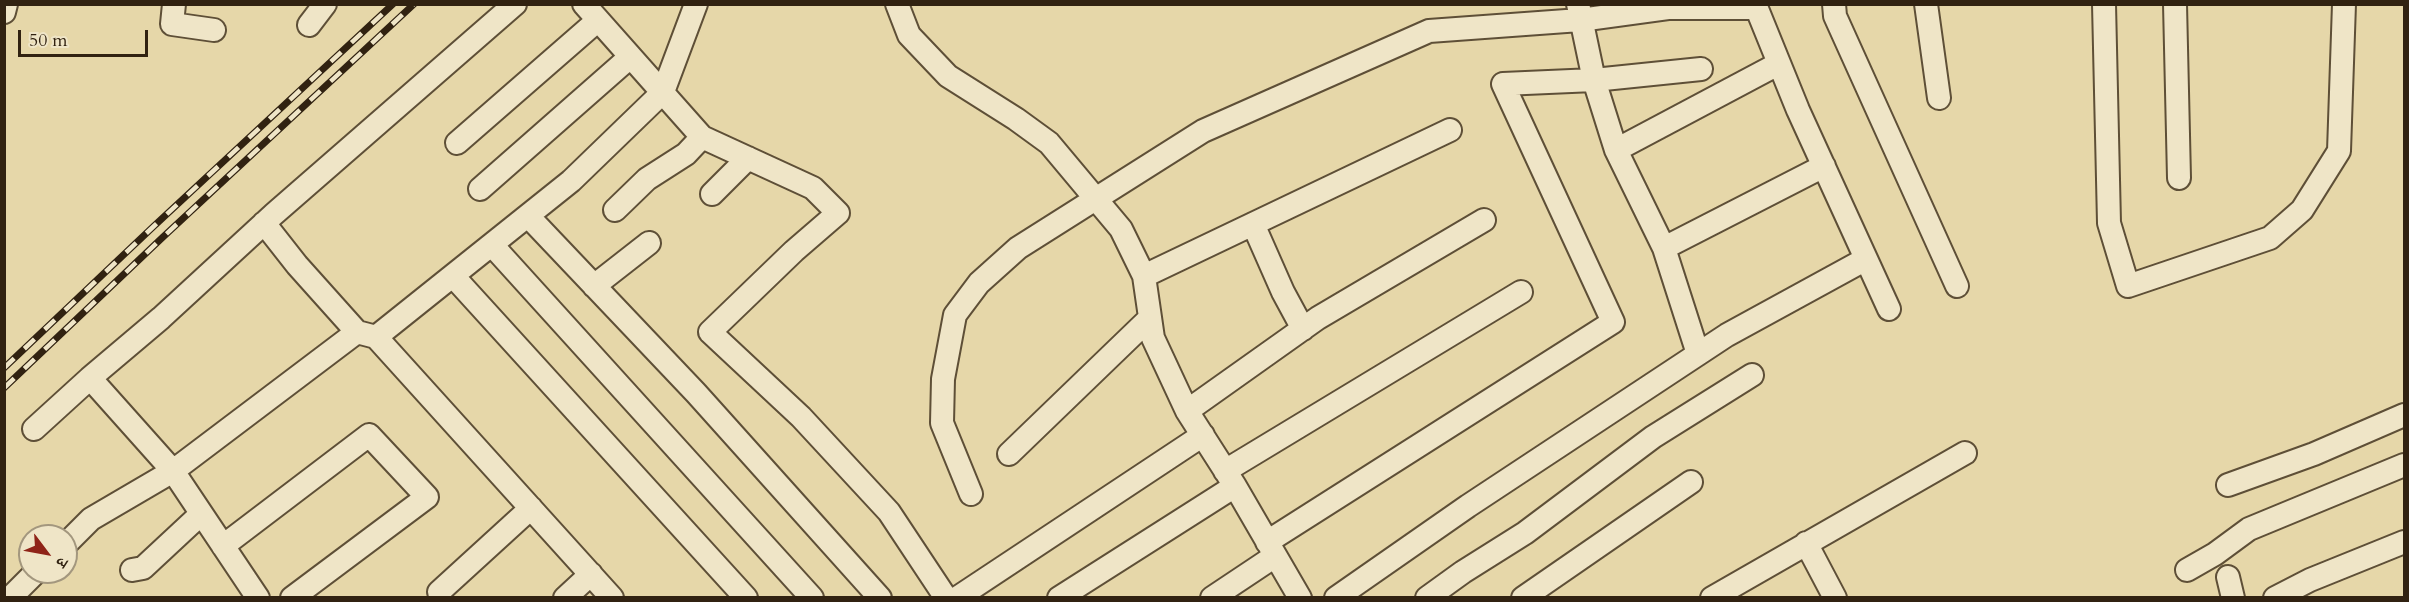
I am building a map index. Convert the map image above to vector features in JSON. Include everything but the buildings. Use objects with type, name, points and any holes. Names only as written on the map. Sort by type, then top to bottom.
[{"type":"street","points":[[4,12],[6,4]]},
{"type":"street","points":[[174,4],[172,24],[214,30]]},
{"type":"street","points":[[309,25],[325,4]]},
{"type":"street","points":[[34,429],[161,318],[264,223],[515,4]]},
{"type":"street","points":[[78,532],[92,519],[172,471],[453,276],[571,181],[663,92],[696,4]]},
{"type":"street","points":[[897,4],[909,35],[948,76],[1016,118],[1049,143],[1121,229],[1143,276],[1153,338],[1187,411],[1300,597]]},
{"type":"street","points":[[1834,4],[1835,16],[1958,286]]},
{"type":"street","points":[[1926,4],[1939,98]]},
{"type":"street","points":[[2104,4],[2109,223],[2128,286],[2270,238],[2302,210],[2339,151],[2344,4]]},
{"type":"street","points":[[2175,4],[2179,178]]},
{"type":"street","points":[[971,494],[942,423],[943,379],[955,315],[979,284],[1018,248],[1203,131],[1429,31],[1579,12],[1755,6],[1889,309]]},
{"type":"street","points":[[1579,12],[1594,80],[1616,150],[1664,248],[1698,354]]},
{"type":"street","points":[[457,143],[590,13],[702,137],[813,188],[838,213],[794,251],[710,332],[801,417],[889,512],[946,597]]},
{"type":"street","points":[[480,189],[629,58]]},
{"type":"street","points":[[1616,150],[1779,64]]},
{"type":"street","points":[[1212,597],[1271,549],[1613,322],[1503,84],[1594,80],[1701,69]]},
{"type":"street","points":[[1143,276],[1450,130]]},
{"type":"street","points":[[615,210],[647,179],[686,154],[702,137]]},
{"type":"street","points":[[712,194],[748,158]]},
{"type":"street","points":[[1664,248],[1824,166]]},
{"type":"street","points":[[528,216],[696,393],[880,597]]},
{"type":"street","points":[[1187,411],[1303,329],[1484,220]]},
{"type":"street","points":[[264,223],[297,265],[531,508],[612,597]]},
{"type":"street","points":[[1253,224],[1283,292],[1303,329]]},
{"type":"street","points":[[594,286],[649,243]]},
{"type":"street","points":[[492,245],[812,597]]},
{"type":"street","points":[[1336,597],[1468,506],[1727,335],[1866,259]]},
{"type":"street","points":[[453,276],[746,597]]},
{"type":"street","points":[[1059,597],[1230,479],[1521,292]]},
{"type":"street","points":[[1009,454],[1150,318]]},
{"type":"street","points":[[1427,597],[1525,533],[1653,437],[1752,375]]},
{"type":"street","points":[[90,378],[172,471],[258,597]]},
{"type":"street","points":[[2228,485],[2314,454],[2404,415]]},
{"type":"street","points":[[223,546],[369,435],[427,497],[292,597]]},
{"type":"street","points":[[957,597],[1203,435]]},
{"type":"street","points":[[1712,597],[1965,453]]},
{"type":"street","points":[[2187,570],[2249,529],[2404,465]]},
{"type":"street","points":[[1523,597],[1691,482]]},
{"type":"street","points":[[439,592],[531,508]]},
{"type":"street","points":[[132,570],[143,568],[201,513]]},
{"type":"street","points":[[2275,597],[2310,580],[2404,542]]},
{"type":"street","points":[[1806,543],[1835,597]]},
{"type":"street","points":[[565,597],[591,573]]},
{"type":"street","points":[[10,597],[24,584]]},
{"type":"railway","points":[[4,368],[393,4]]},
{"type":"railway","points":[[4,388],[414,4]]}]
